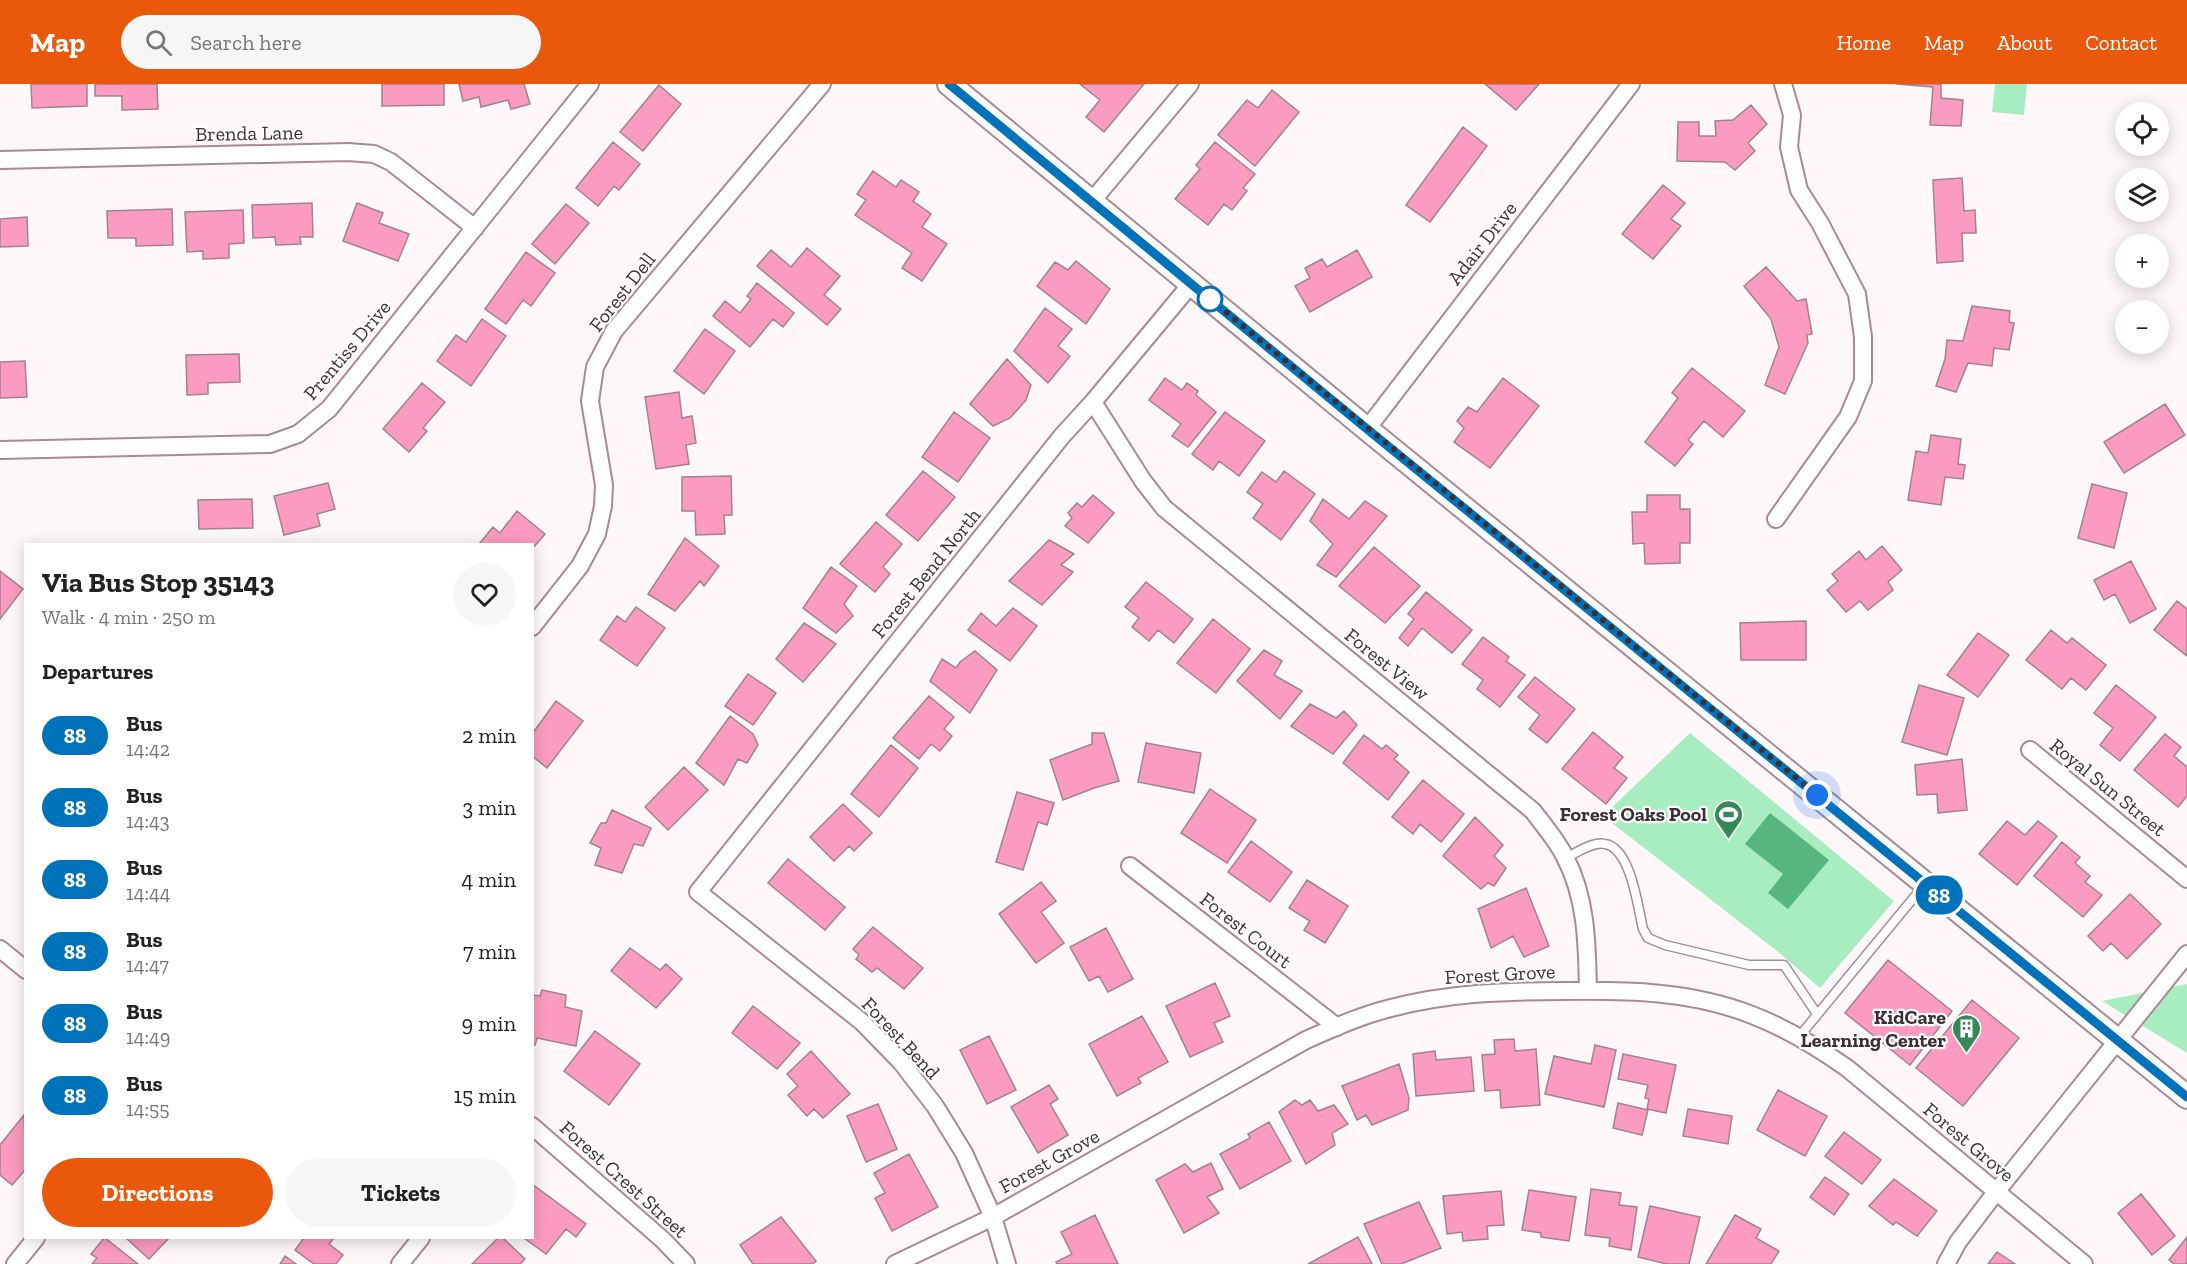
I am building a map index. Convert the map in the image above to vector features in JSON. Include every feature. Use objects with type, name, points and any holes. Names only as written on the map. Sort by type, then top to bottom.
[{"type":"main road","points":[[949,84],[1367,429],[2187,1097]]},
{"type":"street","name":"Prentiss Drive","points":[[0,450],[270,444],[298,434],[329,409],[590,84]]},
{"type":"street","name":"Forest Dell","points":[[534,624],[580,566],[597,534],[603,507],[604,485],[590,401],[595,367],[614,331],[822,84]]},
{"type":"street","points":[[1092,201],[1190,84]]},
{"type":"street","name":"Adair Drive","points":[[1367,429],[1631,84]]},
{"type":"street","points":[[1776,519],[1848,417],[1863,381],[1863,337],[1857,294],[1820,223],[1799,190],[1789,147],[1792,115],[1783,84]]},
{"type":"street","name":"Brenda Lane","points":[[0,160],[348,152],[374,154],[391,162],[475,228]]},
{"type":"street","name":"Forest Bend North","points":[[698,892],[1062,436],[1094,402],[1192,283]]},
{"type":"street","name":"Forest View","points":[[1094,402],[1143,481],[1164,508],[1533,811],[1566,858],[1576,884],[1584,915],[1588,991]]},
{"type":"street","name":"Royal Sun Street","points":[[2030,750],[2187,879]]},
{"type":"street","name":"Forest Court","points":[[1130,866],[1337,1026]]},
{"type":"street","name":"Forest Bend","points":[[698,892],[862,1022],[901,1062],[935,1106],[964,1153],[993,1216],[1007,1264]]},
{"type":"street","points":[[0,949],[24,968]]},
{"type":"street","points":[[1946,1264],[1958,1242],[1996,1192],[2187,954]]},
{"type":"street","name":"Forest Grove","points":[[895,1264],[993,1216],[1306,1040],[1337,1026],[1389,1008],[1440,997],[1492,992],[1588,991],[1679,996],[1715,1003],[1759,1017],[1784,1029],[1847,1068],[2084,1264]]},
{"type":"street","name":"Forest Crest Street","points":[[534,1128],[663,1240],[686,1264]]},
{"type":"street","points":[[15,1264],[35,1239]]},
{"type":"street","points":[[400,1264],[420,1239]]},
{"type":"lane","points":[[1566,858],[1594,845],[1605,844],[1617,851],[1628,868],[1643,930],[1648,938],[1665,945],[1749,965],[1784,965],[1817,1014]]},
{"type":"lane","points":[[1798,1038],[1925,883]]},
{"type":"shaded area","points":[[1995,84],[2027,84],[2024,115],[1992,112]]},
{"type":"shaded area","name":"Forest Oaks Pool","points":[[1690,733],[1894,901],[1820,988],[1777,951],[1603,816]]},
{"type":"shaded area","points":[[1770,813],[1829,860],[1788,909],[1768,893],[1783,874],[1745,844]]},
{"type":"shaded area","points":[[2187,984],[2187,1053],[2102,1001]]},
{"type":"building","points":[[31,84],[87,84],[87,106],[32,108]]},
{"type":"building","points":[[95,84],[157,84],[158,109],[122,110],[122,96],[95,96]]},
{"type":"building","points":[[382,84],[444,84],[444,105],[382,106]]},
{"type":"building","points":[[459,84],[524,84],[530,104],[511,109],[508,100],[481,107],[479,97],[463,101]]},
{"type":"building","points":[[1080,84],[1144,84],[1104,132],[1086,117],[1100,100]]},
{"type":"building","points":[[1485,84],[1539,84],[1516,110]]},
{"type":"building","points":[[1896,84],[1941,84],[1941,98],[1963,100],[1961,126],[1930,125],[1933,87]]},
{"type":"building","points":[[659,85],[681,104],[643,151],[620,132]]},
{"type":"building","points":[[1272,90],[1299,112],[1255,166],[1218,135],[1247,100],[1258,108]]},
{"type":"building","points":[[1751,105],[1767,124],[1748,143],[1755,151],[1735,170],[1725,162],[1677,161],[1678,122],[1699,122],[1699,136],[1716,136],[1715,121],[1733,120]]},
{"type":"building","points":[[1463,127],[1487,146],[1430,222],[1406,205]]},
{"type":"building","points":[[613,142],[640,164],[619,190],[614,186],[598,206],[576,188]]},
{"type":"building","points":[[1215,142],[1255,174],[1243,188],[1247,191],[1232,210],[1224,204],[1208,225],[1175,199],[1200,169],[1196,165]]},
{"type":"building","points":[[873,171],[896,187],[901,180],[919,192],[913,201],[931,214],[922,227],[947,244],[922,281],[902,268],[912,253],[855,215],[866,200],[857,194]]},
{"type":"building","points":[[1962,178],[1964,211],[1975,210],[1976,233],[1962,233],[1963,261],[1937,263],[1933,180]]},
{"type":"building","points":[[1663,185],[1685,203],[1671,219],[1681,226],[1653,259],[1622,234]]},
{"type":"building","points":[[312,203],[313,237],[300,237],[301,244],[276,245],[275,237],[253,238],[252,205]]},
{"type":"building","points":[[357,203],[383,213],[379,223],[409,234],[398,261],[343,241]]},
{"type":"building","points":[[566,204],[589,223],[555,264],[532,244]]},
{"type":"building","points":[[172,209],[173,245],[136,246],[136,238],[108,238],[107,211]]},
{"type":"building","points":[[243,210],[244,243],[229,244],[229,258],[203,259],[203,251],[187,252],[185,212]]},
{"type":"building","points":[[27,217],[28,246],[0,247],[0,219]]},
{"type":"building","points":[[807,248],[840,276],[824,295],[841,309],[827,325],[757,266],[771,250],[791,267]]},
{"type":"building","points":[[1357,250],[1372,277],[1310,312],[1295,286],[1310,278],[1305,268],[1322,259],[1327,267]]},
{"type":"building","points":[[526,252],[555,273],[531,306],[523,300],[506,324],[485,309]]},
{"type":"building","points":[[1076,261],[1110,289],[1086,324],[1037,286],[1055,262],[1068,270]]},
{"type":"building","points":[[1766,267],[1797,301],[1806,299],[1812,334],[1807,335],[1808,343],[1785,394],[1765,385],[1779,347],[1771,319],[1744,286]]},
{"type":"building","points":[[757,283],[794,313],[783,327],[773,319],[750,347],[713,316],[725,301],[740,313],[751,299],[747,296]]},
{"type":"building","points":[[1972,306],[2010,311],[2009,322],[2014,323],[2009,350],[1994,348],[1992,366],[1968,363],[1956,392],[1936,386],[1945,359],[1947,340],[1963,341]]},
{"type":"building","points":[[1045,308],[1072,329],[1058,346],[1070,356],[1048,383],[1014,351]]},
{"type":"building","points":[[482,319],[506,336],[471,386],[437,361],[456,335],[466,342]]},
{"type":"building","points":[[705,329],[735,351],[704,394],[674,371]]},
{"type":"building","points":[[239,354],[240,382],[208,383],[208,394],[187,395],[186,355]]},
{"type":"building","points":[[1007,359],[1031,385],[1026,400],[1010,418],[993,426],[970,404]]},
{"type":"building","points":[[25,361],[27,397],[0,398],[0,362]]},
{"type":"building","points":[[1692,368],[1745,411],[1723,437],[1704,421],[1688,440],[1693,444],[1675,466],[1645,442],[1678,398],[1672,393]]},
{"type":"building","points":[[1165,378],[1182,390],[1187,383],[1198,391],[1196,395],[1216,412],[1188,447],[1172,436],[1181,424],[1149,400]]},
{"type":"building","points":[[1503,378],[1539,406],[1490,468],[1454,442],[1464,428],[1457,421],[1468,407],[1477,412]]},
{"type":"building","points":[[422,383],[445,402],[423,428],[427,431],[409,452],[383,429]]},
{"type":"building","points":[[679,392],[682,418],[692,416],[696,443],[686,445],[689,464],[656,469],[645,397]]},
{"type":"building","points":[[2165,404],[2185,435],[2124,473],[2104,442]]},
{"type":"building","points":[[954,412],[990,438],[958,482],[922,457]]},
{"type":"building","points":[[1225,412],[1265,441],[1239,476],[1219,461],[1213,470],[1192,454]]},
{"type":"building","points":[[1931,435],[1961,439],[1958,464],[1965,465],[1963,479],[1945,477],[1941,505],[1908,500],[1916,451],[1928,453]]},
{"type":"building","points":[[923,471],[955,497],[918,541],[886,515]]},
{"type":"building","points":[[1284,471],[1315,494],[1281,540],[1253,518],[1263,504],[1247,492],[1262,472],[1276,482]]},
{"type":"building","points":[[731,476],[732,515],[724,515],[725,534],[696,535],[695,511],[682,511],[682,477]]},
{"type":"building","points":[[328,483],[335,509],[317,514],[320,526],[284,535],[274,496]]},
{"type":"building","points":[[2092,484],[2127,493],[2114,548],[2078,538]]},
{"type":"building","points":[[1093,495],[1114,513],[1088,543],[1065,526],[1072,518],[1068,513],[1077,503],[1082,507]]},
{"type":"building","points":[[1647,495],[1680,495],[1680,509],[1690,509],[1690,543],[1680,543],[1680,563],[1645,564],[1644,543],[1633,544],[1632,512],[1647,512]]},
{"type":"building","points":[[252,499],[253,528],[199,529],[198,500]]},
{"type":"building","points":[[1323,499],[1349,519],[1365,501],[1387,516],[1336,577],[1317,565],[1333,544],[1310,521]]},
{"type":"building","points":[[517,511],[545,534],[534,547],[534,543],[480,543],[493,527],[500,533]]},
{"type":"building","points":[[876,522],[902,544],[883,567],[890,574],[875,592],[840,564]]},
{"type":"building","points":[[685,538],[719,566],[704,586],[700,581],[675,611],[648,594]]},
{"type":"building","points":[[1049,540],[1074,554],[1061,565],[1073,572],[1042,605],[1009,581]]},
{"type":"building","points":[[1882,546],[1902,570],[1888,582],[1893,590],[1868,610],[1860,601],[1846,612],[1827,590],[1838,581],[1832,574],[1859,551],[1866,560]]},
{"type":"building","points":[[1374,547],[1420,586],[1385,623],[1339,586]]},
{"type":"building","points":[[2131,561],[2156,609],[2130,623],[2115,594],[2104,600],[2094,580]]},
{"type":"building","points":[[831,567],[857,586],[844,604],[853,616],[836,633],[803,608]]},
{"type":"building","points":[[0,571],[23,589],[0,619]]},
{"type":"building","points":[[1146,582],[1193,619],[1174,643],[1158,630],[1149,641],[1132,627],[1139,618],[1125,607]]},
{"type":"building","points":[[1426,592],[1472,630],[1452,653],[1422,628],[1408,646],[1399,638],[1414,619],[1408,614]]},
{"type":"building","points":[[2177,601],[2187,609],[2187,656],[2154,630]]},
{"type":"building","points":[[636,607],[665,628],[637,666],[600,640],[617,616],[625,622]]},
{"type":"building","points":[[1013,608],[1037,626],[1010,661],[968,630],[981,613],[996,626]]},
{"type":"building","points":[[1213,619],[1250,649],[1216,693],[1177,663]]},
{"type":"building","points":[[1806,621],[1806,660],[1741,660],[1740,623]]},
{"type":"building","points":[[804,623],[836,644],[803,682],[776,659]]},
{"type":"building","points":[[2051,630],[2067,643],[2072,638],[2106,665],[2086,690],[2071,678],[2062,689],[2026,660]]},
{"type":"building","points":[[1978,633],[2009,655],[1978,697],[1947,675]]},
{"type":"building","points":[[1483,637],[1509,657],[1506,661],[1525,675],[1500,707],[1477,689],[1483,680],[1462,664]]},
{"type":"building","points":[[1264,650],[1282,661],[1274,675],[1302,691],[1280,719],[1237,681]]},
{"type":"building","points":[[975,651],[997,670],[970,713],[930,681],[942,659],[956,668],[960,662]]},
{"type":"building","points":[[748,674],[776,693],[753,725],[725,706]]},
{"type":"building","points":[[1535,677],[1575,709],[1547,743],[1529,729],[1540,715],[1518,697]]},
{"type":"building","points":[[1919,685],[1964,698],[1947,755],[1902,742]]},
{"type":"building","points":[[2116,685],[2156,717],[2120,761],[2100,745],[2113,728],[2094,713]]},
{"type":"building","points":[[929,696],[954,717],[944,729],[952,736],[940,751],[931,744],[919,759],[893,738]]},
{"type":"building","points":[[556,701],[583,721],[547,768],[534,758],[534,731]]},
{"type":"building","points":[[1310,704],[1336,718],[1344,711],[1357,725],[1333,754],[1291,726]]},
{"type":"building","points":[[730,716],[753,734],[758,745],[747,763],[738,759],[724,785],[696,763]]},
{"type":"building","points":[[1593,732],[1623,757],[1614,768],[1627,778],[1606,804],[1562,769]]},
{"type":"building","points":[[1092,733],[1104,733],[1119,781],[1063,800],[1050,760],[1092,744]]},
{"type":"building","points":[[2165,734],[2181,747],[2174,756],[2187,767],[2187,796],[2178,807],[2134,770]]},
{"type":"building","points":[[1364,735],[1382,749],[1386,745],[1398,755],[1394,759],[1409,772],[1388,800],[1343,763]]},
{"type":"building","points":[[1146,743],[1201,753],[1194,793],[1138,782]]},
{"type":"building","points":[[891,745],[918,768],[879,817],[851,794]]},
{"type":"building","points":[[1962,759],[1967,810],[1938,813],[1937,794],[1917,795],[1915,765]]},
{"type":"building","points":[[684,767],[708,790],[668,830],[645,807]]},
{"type":"building","points":[[1423,780],[1464,814],[1441,842],[1420,824],[1413,834],[1392,817]]},
{"type":"building","points":[[1210,789],[1256,820],[1227,863],[1181,833]]},
{"type":"building","points":[[1017,792],[1054,803],[1047,825],[1038,822],[1023,870],[996,862]]},
{"type":"building","points":[[843,804],[872,833],[854,851],[849,846],[834,861],[810,837]]},
{"type":"building","points":[[612,810],[651,828],[643,846],[634,844],[622,873],[595,865],[601,848],[590,843],[601,823],[606,823]]},
{"type":"building","points":[[1475,817],[1503,845],[1494,856],[1506,868],[1494,886],[1488,883],[1481,889],[1443,856]]},
{"type":"building","points":[[2007,821],[2025,835],[2038,821],[2057,836],[2017,885],[1979,854]]},
{"type":"building","points":[[1251,841],[1292,872],[1270,902],[1228,872]]},
{"type":"building","points":[[2062,842],[2080,857],[2075,863],[2090,876],[2085,882],[2102,895],[2083,917],[2034,876]]},
{"type":"building","points":[[788,859],[845,907],[825,930],[768,883]]},
{"type":"building","points":[[1307,880],[1348,906],[1325,943],[1304,930],[1310,921],[1289,908]]},
{"type":"building","points":[[1041,882],[1056,901],[1041,912],[1064,943],[1036,963],[999,914]]},
{"type":"building","points":[[1526,888],[1549,946],[1524,957],[1513,936],[1491,948],[1478,909]]},
{"type":"building","points":[[2130,894],[2161,924],[2127,959],[2111,943],[2103,951],[2088,936]]},
{"type":"building","points":[[873,927],[923,968],[904,989],[877,968],[872,972],[856,959],[859,955],[853,949]]},
{"type":"building","points":[[1106,928],[1133,979],[1108,992],[1099,976],[1089,981],[1070,947]]},
{"type":"building","points":[[630,948],[660,970],[666,964],[682,979],[656,1008],[611,971]]},
{"type":"building","points":[[1888,960],[1952,1011],[1910,1065],[1845,1013]]},
{"type":"building","points":[[1215,983],[1230,1016],[1214,1023],[1223,1042],[1190,1057],[1166,1006]]},
{"type":"building","points":[[542,990],[566,995],[565,1007],[582,1011],[576,1046],[537,1038],[534,1045],[534,995],[540,996]]},
{"type":"building","name":"KidCare Learning Center","points":[[1972,1000],[2019,1038],[1963,1106],[1916,1068]]},
{"type":"building","points":[[753,1006],[800,1043],[777,1069],[732,1033]]},
{"type":"building","points":[[1142,1016],[1168,1062],[1138,1078],[1141,1083],[1117,1096],[1089,1044]]},
{"type":"building","points":[[595,1031],[640,1064],[609,1105],[564,1071]]},
{"type":"building","points":[[989,1036],[1016,1090],[987,1104],[960,1050]]},
{"type":"building","points":[[1514,1039],[1515,1051],[1536,1049],[1540,1105],[1501,1108],[1500,1090],[1485,1091],[1482,1055],[1495,1054],[1494,1040]]},
{"type":"building","points":[[1595,1045],[1616,1050],[1604,1107],[1545,1094],[1554,1056],[1591,1064]]},
{"type":"building","points":[[811,1051],[850,1094],[823,1118],[814,1109],[807,1116],[788,1095],[798,1086],[787,1074]]},
{"type":"building","points":[[1435,1051],[1436,1060],[1471,1057],[1474,1091],[1416,1096],[1413,1054]]},
{"type":"building","points":[[1623,1054],[1676,1065],[1666,1113],[1647,1109],[1649,1099],[1645,1098],[1648,1085],[1618,1079]]},
{"type":"building","points":[[1399,1064],[1409,1098],[1408,1110],[1372,1125],[1366,1115],[1357,1120],[1342,1086]]},
{"type":"building","points":[[1049,1085],[1058,1099],[1050,1104],[1068,1135],[1038,1153],[1011,1107]]},
{"type":"building","points":[[1778,1090],[1827,1116],[1805,1156],[1757,1130]]},
{"type":"building","points":[[1295,1100],[1302,1105],[1310,1100],[1318,1111],[1334,1105],[1348,1124],[1332,1133],[1335,1145],[1306,1164],[1279,1112]]},
{"type":"building","points":[[1618,1103],[1648,1110],[1642,1135],[1613,1128]]},
{"type":"building","points":[[878,1104],[897,1149],[866,1162],[847,1116]]},
{"type":"building","points":[[1688,1109],[1732,1116],[1728,1144],[1683,1136]]},
{"type":"building","points":[[24,1115],[24,1171],[12,1185],[0,1175],[0,1145]]},
{"type":"building","points":[[1269,1122],[1291,1161],[1240,1189],[1220,1154],[1250,1138],[1248,1134]]},
{"type":"building","points":[[1844,1132],[1881,1160],[1862,1184],[1825,1156]]},
{"type":"building","points":[[909,1154],[938,1207],[892,1231],[875,1198],[885,1193],[874,1173]]},
{"type":"building","points":[[1211,1163],[1223,1189],[1207,1197],[1219,1213],[1184,1233],[1156,1180],[1185,1164],[1193,1172]]},
{"type":"building","points":[[1825,1177],[1849,1194],[1834,1215],[1810,1197]]},
{"type":"building","points":[[1894,1179],[1937,1211],[1917,1236],[1896,1222],[1893,1225],[1869,1206]]},
{"type":"building","points":[[534,1185],[586,1224],[576,1237],[566,1229],[546,1254],[525,1239],[534,1239]]},
{"type":"building","points":[[1591,1189],[1621,1193],[1619,1205],[1637,1207],[1631,1250],[1609,1246],[1610,1238],[1585,1235]]},
{"type":"building","points":[[1529,1190],[1576,1197],[1569,1241],[1541,1237],[1541,1233],[1522,1230]]},
{"type":"building","points":[[1501,1191],[1504,1225],[1487,1226],[1488,1239],[1463,1241],[1462,1232],[1447,1234],[1443,1196]]},
{"type":"building","points":[[2141,1194],[2175,1236],[2152,1255],[2118,1213]]},
{"type":"building","points":[[1419,1202],[1441,1248],[1401,1264],[1382,1264],[1364,1224]]},
{"type":"building","points":[[1650,1206],[1700,1217],[1689,1264],[1667,1264],[1638,1257]]},
{"type":"building","points":[[1095,1215],[1118,1264],[1057,1264],[1056,1262],[1072,1254],[1061,1232]]},
{"type":"building","points":[[1735,1215],[1761,1229],[1756,1238],[1779,1251],[1771,1264],[1706,1264]]},
{"type":"building","points":[[781,1217],[816,1261],[812,1264],[753,1264],[740,1245]]},
{"type":"building","points":[[1358,1237],[1372,1264],[1308,1264]]},
{"type":"building","points":[[2187,1237],[2187,1264],[2174,1264],[2169,1260]]},
{"type":"building","points":[[103,1239],[106,1239],[138,1264],[92,1264],[97,1258],[91,1254]]},
{"type":"building","points":[[127,1239],[168,1239],[149,1259]]},
{"type":"building","points":[[303,1239],[333,1239],[329,1244],[343,1255],[336,1264],[314,1264],[295,1250]]},
{"type":"building","points":[[497,1239],[504,1239],[525,1259],[520,1264],[472,1264]]},
{"type":"building","points":[[1997,1252],[2015,1264],[1988,1264]]},
{"type":"building","points":[[285,1256],[296,1264],[280,1264]]},
{"type":"bus line","name":"88","points":[[949,84],[1367,429],[2187,1097]]},
{"type":"place","name":"Forest Oaks Pool","points":[[1728,840]]},
{"type":"place","name":"KidCare Learning Center","points":[[1967,1054]]},
{"type":"route","points":[[1210,299],[1817,795]]}]
